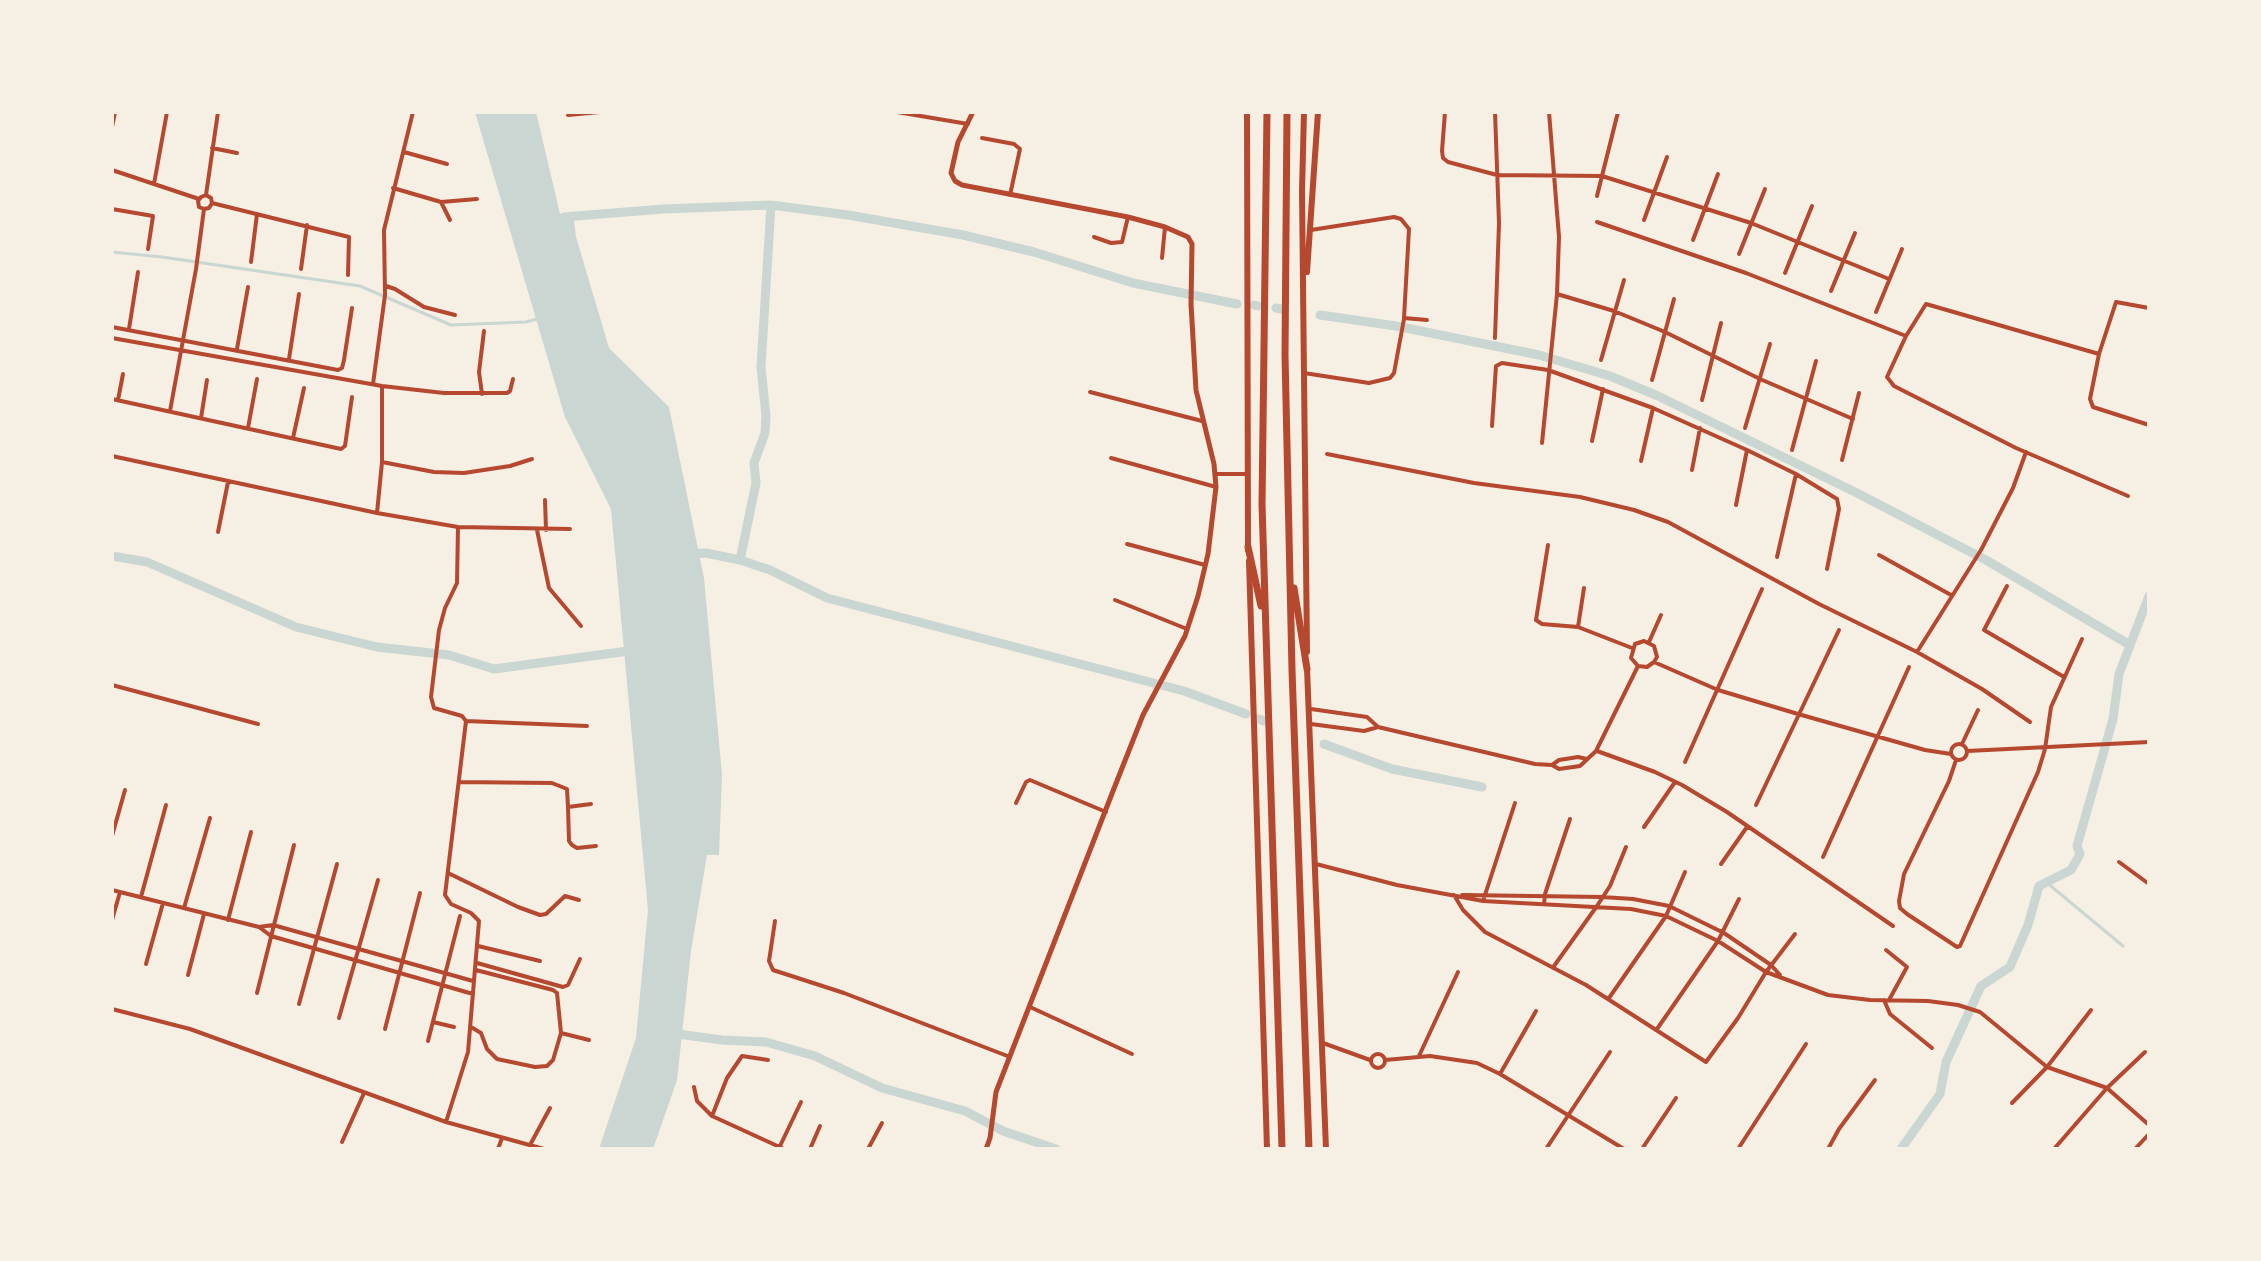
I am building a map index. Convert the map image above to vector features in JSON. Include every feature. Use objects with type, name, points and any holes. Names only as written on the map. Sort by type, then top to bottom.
[{"type":"main road","points":[[1267,112],[1262,504],[1282,1149]]},
{"type":"main road","points":[[1287,112],[1285,355],[1289,562],[1309,1149]]},
{"type":"main road","points":[[1304,112],[1307,669]]},
{"type":"main road","points":[[1304,302],[1318,112]]},
{"type":"main road","points":[[1246,114],[1248,547],[1267,1149]]},
{"type":"main road","points":[[1248,547],[1265,624]]},
{"type":"main road","points":[[1289,562],[1311,709],[1326,1149]]},
{"type":"street","points":[[112,127],[115,112]]},
{"type":"street","points":[[154,184],[167,112]]},
{"type":"street","points":[[206,195],[218,112]]},
{"type":"street","points":[[373,384],[386,286],[384,230],[413,112]]},
{"type":"street","points":[[568,115],[600,112]]},
{"type":"street","points":[[897,112],[968,124]]},
{"type":"street","points":[[973,112],[958,142],[952,178],[962,185],[1128,217],[1182,233],[1192,244],[1191,304],[1196,390],[1216,487],[1205,565],[1187,629],[1143,715],[1010,1057],[994,1102],[986,1149]]},
{"type":"street","points":[[1445,112],[1443,158],[1470,169],[1497,175],[1602,176],[1751,223],[1889,279]]},
{"type":"street","points":[[1495,112],[1498,299],[1495,338]]},
{"type":"street","points":[[1542,443],[1557,294],[1559,237],[1549,112]]},
{"type":"street","points":[[1597,196],[1618,112]]},
{"type":"street","points":[[982,138],[1014,144],[1020,149],[1010,195]]},
{"type":"street","points":[[212,148],[237,153]]},
{"type":"street","points":[[404,152],[447,164]]},
{"type":"street","points":[[1644,220],[1667,157]]},
{"type":"street","points":[[112,170],[199,199],[206,195]]},
{"type":"street","points":[[1693,240],[1718,174]]},
{"type":"street","points":[[393,188],[441,202],[477,199]]},
{"type":"street","points":[[1739,254],[1765,189]]},
{"type":"street","points":[[206,195],[212,203]]},
{"type":"street","points":[[199,199],[199,207],[204,209]]},
{"type":"street","points":[[441,202],[450,220]]},
{"type":"street","points":[[170,411],[204,209],[212,203]]},
{"type":"street","points":[[212,203],[349,237],[348,275]]},
{"type":"street","points":[[1785,273],[1812,206]]},
{"type":"street","points":[[112,209],[153,216],[148,249]]},
{"type":"street","points":[[251,262],[257,214]]},
{"type":"street","points":[[1094,237],[1111,243],[1122,242],[1128,217]]},
{"type":"street","points":[[1304,373],[1369,383],[1390,378],[1394,373],[1403,320],[1409,229],[1401,219],[1394,217],[1311,230]]},
{"type":"street","points":[[1597,222],[1746,273],[1906,336]]},
{"type":"street","points":[[301,269],[307,225]]},
{"type":"street","points":[[1162,258],[1165,227]]},
{"type":"street","points":[[1831,291],[1855,233]]},
{"type":"street","points":[[1876,312],[1902,249]]},
{"type":"street","points":[[129,329],[138,272]]},
{"type":"street","points":[[1601,360],[1624,280]]},
{"type":"street","points":[[386,286],[424,307],[455,315]]},
{"type":"street","points":[[237,349],[248,287]]},
{"type":"street","points":[[289,359],[299,294]]},
{"type":"street","points":[[1557,294],[1614,311],[1665,332],[1760,379],[1853,419]]},
{"type":"street","points":[[1652,380],[1674,299]]},
{"type":"street","points":[[2149,308],[2116,302],[2099,354],[2090,403],[2149,425]]},
{"type":"street","points":[[2099,354],[1929,304],[1923,306],[1887,377],[1894,386],[2026,452],[2128,496]]},
{"type":"street","points":[[112,327],[338,370],[342,368],[352,308]]},
{"type":"street","points":[[1403,320],[1427,320]]},
{"type":"street","points":[[1702,400],[1721,323]]},
{"type":"street","points":[[482,394],[479,372],[484,331]]},
{"type":"street","points":[[112,338],[382,386],[444,393],[507,393],[513,379]]},
{"type":"street","points":[[1745,428],[1770,344]]},
{"type":"street","points":[[1792,450],[1816,361]]},
{"type":"street","points":[[1492,426],[1496,366],[1510,363],[1549,368],[1700,428],[1796,474],[1839,502],[1827,569]]},
{"type":"street","points":[[123,374],[115,400],[343,448],[352,397]]},
{"type":"street","points":[[248,428],[257,379]]},
{"type":"street","points":[[201,418],[207,380]]},
{"type":"street","points":[[377,513],[382,462],[382,386]]},
{"type":"street","points":[[293,438],[304,388]]},
{"type":"street","points":[[1592,441],[1603,388]]},
{"type":"street","points":[[1090,392],[1202,421]]},
{"type":"street","points":[[1842,460],[1859,393]]},
{"type":"street","points":[[1641,461],[1653,408]]},
{"type":"street","points":[[1692,470],[1700,428]]},
{"type":"street","points":[[1736,505],[1747,450]]},
{"type":"street","points":[[1917,652],[1981,550],[2013,488],[2026,452]]},
{"type":"street","points":[[1327,454],[1474,483],[1580,497],[1668,522],[1819,604],[1917,652],[1982,689],[2030,722]]},
{"type":"street","points":[[112,456],[377,513],[458,527],[570,529]]},
{"type":"street","points":[[1111,458],[1216,487]]},
{"type":"street","points":[[382,462],[434,472],[464,473],[510,466],[532,459]]},
{"type":"street","points":[[1215,474],[1247,474]]},
{"type":"street","points":[[1777,557],[1796,474]]},
{"type":"street","points":[[218,532],[228,482]]},
{"type":"street","points":[[545,500],[546,530]]},
{"type":"street","points":[[446,1122],[468,1052],[478,946],[477,916],[451,904],[445,895],[466,721],[462,716],[434,708],[431,697],[435,649],[445,608],[457,583],[458,527]]},
{"type":"street","points":[[537,530],[549,588],[581,626]]},
{"type":"street","points":[[1127,544],[1205,565]]},
{"type":"street","points":[[1548,545],[1536,620],[1542,624],[1578,627],[1632,648]]},
{"type":"street","points":[[1879,555],[1951,595]]},
{"type":"street","points":[[2007,586],[1984,630],[2064,677]]},
{"type":"street","points":[[1578,627],[1584,588]]},
{"type":"street","points":[[1685,762],[1762,589]]},
{"type":"street","points":[[1115,600],[1187,629]]},
{"type":"street","points":[[1649,642],[1661,615]]},
{"type":"street","points":[[1756,805],[1839,630]]},
{"type":"street","points":[[1956,760],[1904,874],[1899,901],[1900,908],[1907,914],[1957,947],[2021,813],[2045,749],[2049,716],[2082,639]]},
{"type":"street","points":[[1639,641],[1649,642],[1657,651],[1654,662],[1647,667],[1638,666],[1631,658],[1632,648],[1639,641]]},
{"type":"street","points":[[1654,662],[1718,690],[1877,738],[1951,754],[1956,760]]},
{"type":"street","points":[[1311,709],[1367,717],[1378,727],[1559,769],[1580,766],[1596,751],[1638,666]]},
{"type":"street","points":[[1823,857],[1909,667]]},
{"type":"street","points":[[112,685],[258,724]]},
{"type":"street","points":[[1962,744],[1978,710]]},
{"type":"street","points":[[466,721],[587,726]]},
{"type":"street","points":[[1311,724],[1364,731],[1378,727]]},
{"type":"street","points":[[1967,751],[2149,742]]},
{"type":"street","points":[[1951,754],[1954,746],[1962,744]]},
{"type":"street","points":[[1962,744],[1967,751]]},
{"type":"street","points":[[1596,751],[1675,782],[1727,812],[1893,926]]},
{"type":"street","points":[[1956,760],[1964,759],[1967,751]]},
{"type":"street","points":[[1552,765],[1559,760],[1587,759]]},
{"type":"street","points":[[1016,803],[1030,780],[1106,812]]},
{"type":"street","points":[[459,782],[562,785],[567,789],[569,841],[577,848],[596,846]]},
{"type":"street","points":[[1644,827],[1675,782]]},
{"type":"street","points":[[112,836],[125,790]]},
{"type":"street","points":[[1483,901],[1515,803]]},
{"type":"street","points":[[568,807],[591,804]]},
{"type":"street","points":[[141,897],[166,805]]},
{"type":"street","points":[[184,908],[210,818]]},
{"type":"street","points":[[1544,904],[1570,819]]},
{"type":"street","points":[[1721,864],[1747,827]]},
{"type":"street","points":[[228,920],[251,832]]},
{"type":"street","points":[[257,993],[294,845]]},
{"type":"street","points":[[1554,966],[1597,906],[1626,847]]},
{"type":"street","points":[[2119,862],[2149,884]]},
{"type":"street","points":[[299,1004],[337,864]]},
{"type":"street","points":[[1316,864],[1397,885],[1483,901],[1597,906],[1666,916],[1718,941],[1766,972],[1828,995],[1958,1005],[1980,1012],[2047,1067],[2107,1088],[2149,1125]]},
{"type":"street","points":[[1609,998],[1666,916],[1685,872]]},
{"type":"street","points":[[448,873],[540,915],[552,910],[565,896],[579,900]]},
{"type":"street","points":[[339,1018],[378,880]]},
{"type":"street","points":[[112,890],[259,927],[273,925],[474,981]]},
{"type":"street","points":[[112,920],[120,892]]},
{"type":"street","points":[[385,1029],[420,893]]},
{"type":"street","points":[[1454,895],[1545,894],[1633,899],[1669,906],[1724,933],[1771,965],[1781,977]]},
{"type":"street","points":[[1454,895],[1463,910],[1485,932],[1554,966],[1609,998],[1706,1062],[1795,934]]},
{"type":"street","points":[[1657,1029],[1724,933],[1739,899]]},
{"type":"street","points":[[146,964],[163,903]]},
{"type":"street","points":[[188,975],[204,914]]},
{"type":"street","points":[[428,1041],[460,916]]},
{"type":"street","points":[[775,921],[769,961],[773,970],[844,993],[1010,1057]]},
{"type":"street","points":[[259,927],[271,936],[473,994]]},
{"type":"street","points":[[478,946],[540,961]]},
{"type":"street","points":[[1886,950],[1907,967],[1886,1000],[1890,1014],[1932,1048]]},
{"type":"street","points":[[477,963],[563,987],[568,985],[580,959]]},
{"type":"street","points":[[471,1027],[481,1033],[487,1049],[497,1059],[535,1067],[547,1066],[553,1060],[561,1033],[557,993],[553,990],[476,970]]},
{"type":"street","points":[[1419,1056],[1458,972]]},
{"type":"street","points":[[1030,1007],[1132,1054]]},
{"type":"street","points":[[112,1009],[190,1029],[446,1122],[544,1149]]},
{"type":"street","points":[[2012,1103],[2047,1067],[2091,1010]]},
{"type":"street","points":[[1500,1074],[1536,1011]]},
{"type":"street","points":[[433,1022],[454,1027]]},
{"type":"street","points":[[561,1033],[589,1040]]},
{"type":"street","points":[[1323,1043],[1370,1060]]},
{"type":"street","points":[[1738,1149],[1806,1044]]},
{"type":"street","points":[[1546,1149],[1610,1052]]},
{"type":"street","points":[[2054,1149],[2107,1088],[2145,1052]]},
{"type":"street","points":[[1378,1053],[1385,1060],[1383,1066],[1378,1068],[1372,1066],[1370,1060],[1372,1055],[1378,1053]]},
{"type":"street","points":[[712,1116],[727,1078],[742,1056],[768,1060]]},
{"type":"street","points":[[1385,1060],[1419,1056],[1477,1063],[1624,1149]]},
{"type":"street","points":[[1828,1149],[1875,1080]]},
{"type":"street","points":[[694,1087],[697,1101],[712,1116],[782,1148],[801,1102]]},
{"type":"street","points":[[342,1142],[364,1092]]},
{"type":"street","points":[[1642,1149],[1676,1098]]},
{"type":"street","points":[[530,1145],[550,1108]]},
{"type":"street","points":[[868,1149],[882,1123]]},
{"type":"street","points":[[810,1149],[820,1126]]},
{"type":"street","points":[[2135,1149],[2149,1134]]},
{"type":"street","points":[[498,1149],[502,1138]]},
{"type":"shaded area","points":[[475,112],[536,112],[560,214],[573,213],[576,237],[609,348],[669,407],[704,578],[722,775],[719,855],[707,855],[691,951],[677,1080],[653,1149],[599,1149],[636,1038],[648,910],[611,509],[565,417]]},
{"type":"waterway","points":[[564,217],[771,205],[963,235],[1034,252],[1133,283],[1237,304]]},
{"type":"waterway","points":[[740,560],[756,483],[754,463],[765,433],[761,367],[771,205]]},
{"type":"waterway","points":[[112,252],[360,286],[451,325],[537,319]]},
{"type":"waterway","points":[[1254,305],[1258,306]]},
{"type":"waterway","points":[[1276,308],[1281,309]]},
{"type":"waterway","points":[[1320,315],[1396,326],[1539,355],[1610,376],[1658,396],[1855,492],[1986,560],[2130,645]]},
{"type":"waterway","points":[[690,554],[706,553],[740,560],[770,570],[827,598],[1184,691],[1246,714]]},
{"type":"waterway","points":[[112,556],[147,562],[296,627],[377,647],[449,655],[494,669],[636,650]]},
{"type":"waterway","points":[[1901,1149],[1940,1094],[1946,1062],[1981,986],[2010,967],[2028,925],[2039,886],[2071,870],[2080,854],[2077,846],[2113,719],[2119,674],[2149,596]]},
{"type":"waterway","points":[[1259,719],[1264,721]]},
{"type":"waterway","points":[[1324,744],[1392,769],[1482,787]]},
{"type":"waterway","points":[[2046,882],[2123,946]]},
{"type":"waterway","points":[[670,1033],[766,1042],[815,1056],[882,1088],[965,1111],[1003,1131],[1056,1149]]}]
